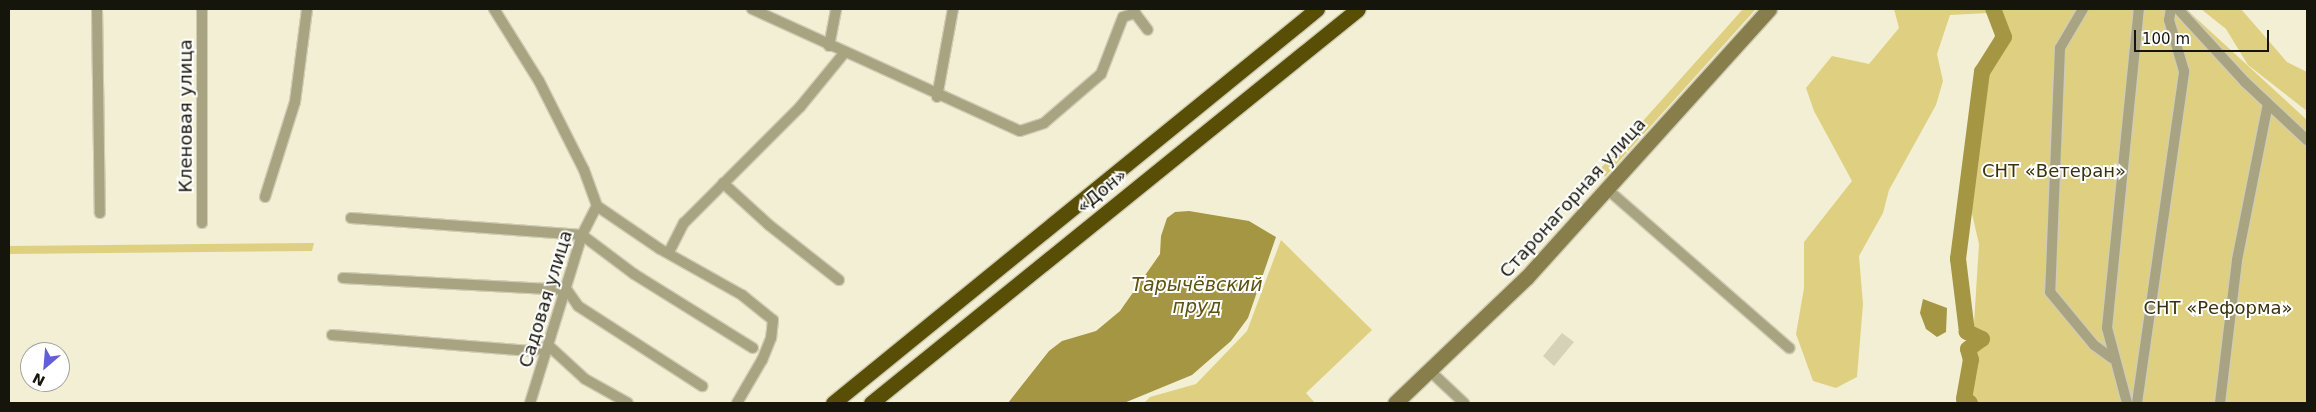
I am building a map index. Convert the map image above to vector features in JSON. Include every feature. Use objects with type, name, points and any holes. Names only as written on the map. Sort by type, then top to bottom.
[{"type":"highway","name":"«Дон»","points":[[833,403],[1317,9]]},
{"type":"highway","name":"«Дон»","points":[[871,403],[1358,9]]},
{"type":"main road","name":"Старонагорная улица","points":[[1395,403],[1430,372],[1527,277],[1769,9]]},
{"type":"street","points":[[97,9],[100,213]]},
{"type":"street","name":"Кленовая улица","points":[[202,9],[202,223]]},
{"type":"street","points":[[264,198],[295,102],[307,9]]},
{"type":"street","points":[[494,9],[543,89],[584,170],[597,206],[669,252],[742,295],[773,320],[771,338],[762,360],[737,403]]},
{"type":"street","points":[[752,9],[937,97],[1020,131],[1044,123],[1101,74],[1123,17],[1135,13],[1148,30]]},
{"type":"street","points":[[829,46],[836,9]]},
{"type":"street","points":[[937,97],[953,9]]},
{"type":"street","points":[[2083,9],[2060,48],[2050,292],[2094,345],[2112,358]]},
{"type":"street","points":[[2127,403],[2112,358],[2108,328],[2139,9]]},
{"type":"street","points":[[2137,403],[2184,71],[2169,20],[2171,9]]},
{"type":"street","points":[[2178,9],[2268,104],[2307,140]]},
{"type":"street","points":[[669,252],[684,223],[800,107],[845,52]]},
{"type":"street","points":[[2220,403],[2237,260],[2268,104]]},
{"type":"street","points":[[723,183],[769,225],[839,280]]},
{"type":"street","points":[[1607,189],[1789,348]]},
{"type":"street","name":"Садовая улица","points":[[530,403],[567,290],[582,234],[597,206]]},
{"type":"street","points":[[352,218],[582,234],[634,274],[753,348]]},
{"type":"street","points":[[343,278],[567,290],[578,306],[702,386]]},
{"type":"street","points":[[332,335],[532,350],[549,346],[585,379],[628,403]]},
{"type":"street","points":[[1430,372],[1464,403]]},
{"type":"green space","points":[[1743,9],[1756,9],[1605,177],[1600,169]]},
{"type":"green space","points":[[1894,9],[1993,9],[1988,13],[1950,15],[1937,54],[1943,81],[1936,105],[1889,190],[1883,213],[1859,256],[1863,304],[1857,377],[1836,388],[1813,381],[1796,334],[1804,288],[1804,242],[1852,181],[1814,111],[1806,88],[1832,56],[1869,64],[1899,28]]},
{"type":"green space","points":[[2001,9],[2186,9],[2307,120],[2307,403],[1969,403],[1979,244],[1963,175]]},
{"type":"green space","points":[[2201,9],[2241,9],[2287,62],[2307,72],[2307,111],[2248,65],[2226,29]]},
{"type":"green space","points":[[1281,240],[1372,330],[1306,393],[1315,403],[1144,403],[1150,397],[1196,384],[1247,331]]},
{"type":"green space","points":[[314,243],[312,251],[9,254],[9,246]]},
{"type":"water","name":"Тарычёвский пруд","points":[[1189,211],[1249,221],[1276,237],[1248,318],[1231,341],[1192,375],[1124,403],[1008,403],[1049,351],[1062,341],[1096,331],[1120,311],[1160,254],[1161,236],[1167,218],[1175,212]]},
{"type":"water","points":[[1923,299],[1947,308],[1946,332],[1937,337],[1926,329],[1920,313]]},
{"type":"building","points":[[1562,333],[1574,342],[1554,366],[1543,356]]},
{"type":"waterway","points":[[1970,403],[1964,399],[1971,360],[1968,349],[1982,339],[1967,332],[1958,259],[1982,72],[2004,37],[1993,9]]},
{"type":"park label","name":"СНТ «Ветеран»","points":[[2054,171]]},
{"type":"park label","name":"СНТ «Реформа»","points":[[2218,308]]}]
